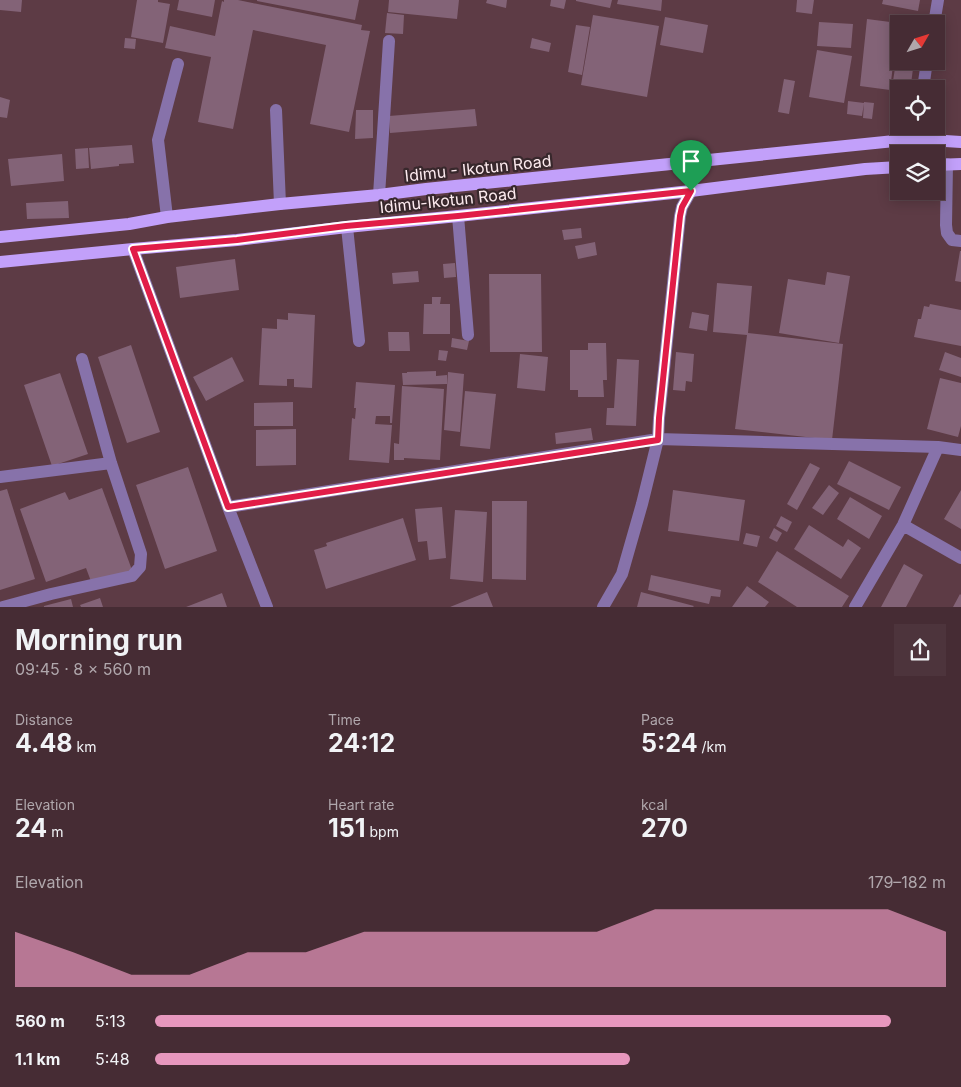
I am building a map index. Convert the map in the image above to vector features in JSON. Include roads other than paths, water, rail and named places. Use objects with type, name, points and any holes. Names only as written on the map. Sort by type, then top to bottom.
[{"type":"main road","name":"Idimu - Ikotun Road","points":[[0,237],[129,224],[167,217],[280,204],[914,139],[961,142]]},
{"type":"main road","points":[[945,164],[961,164]]},
{"type":"main road","name":"Idimu-Ikotun Road","points":[[0,262],[237,240],[346,226],[691,191],[890,168]]},
{"type":"street","points":[[936,15],[938,0]]},
{"type":"street","points":[[379,195],[389,41]]},
{"type":"street","points":[[167,217],[158,140],[178,64]]},
{"type":"street","points":[[276,110],[280,204]]},
{"type":"street","points":[[914,139],[915,135]]},
{"type":"street","points":[[603,607],[622,574],[658,440],[680,216],[682,207],[691,191],[694,162]]},
{"type":"street","points":[[944,200],[947,233],[952,240],[961,241]]},
{"type":"street","points":[[458,216],[468,335]]},
{"type":"street","points":[[346,226],[359,341]]},
{"type":"street","points":[[133,249],[267,607]]},
{"type":"street","points":[[3,607],[132,576],[140,567],[141,554],[111,463],[82,359]]},
{"type":"street","points":[[228,507],[658,440],[938,446],[961,450]]},
{"type":"street","points":[[855,607],[903,525],[938,446]]},
{"type":"street","points":[[0,477],[111,463]]},
{"type":"street","points":[[903,525],[961,558]]}]
